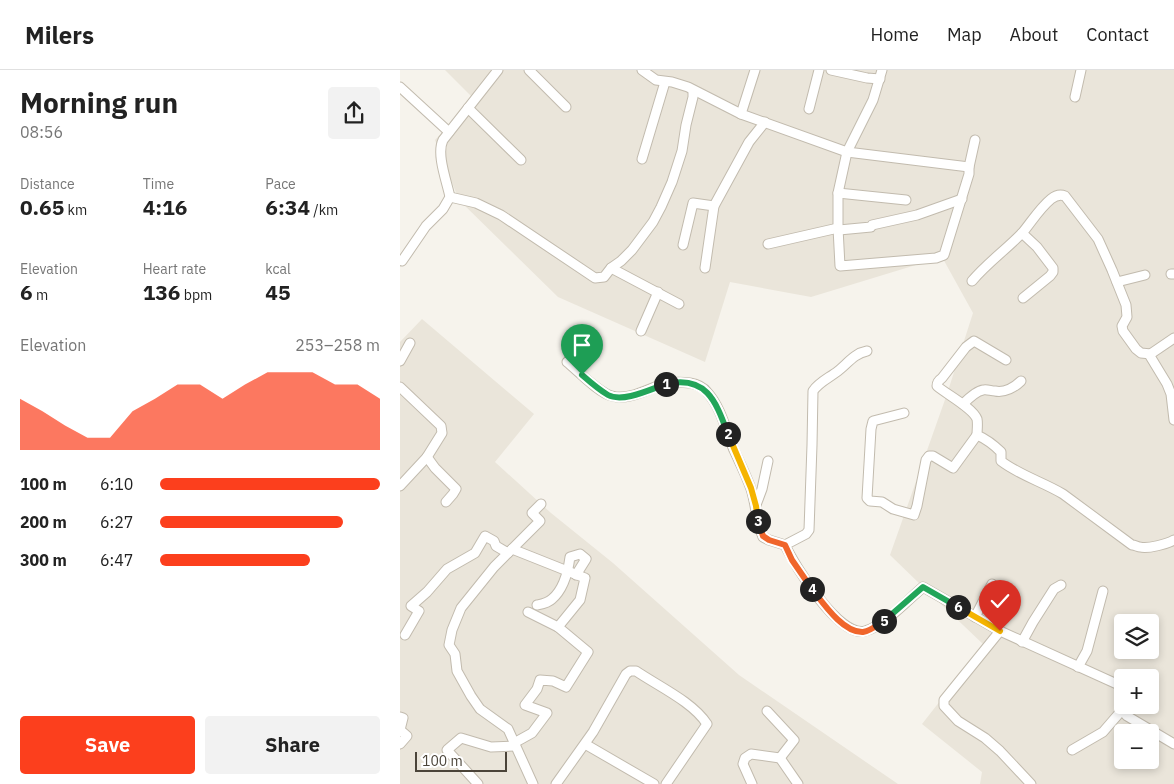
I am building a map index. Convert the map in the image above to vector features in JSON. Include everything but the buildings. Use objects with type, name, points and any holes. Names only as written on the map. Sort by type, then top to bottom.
[{"type":"street","points":[[402,261],[430,221],[443,209],[450,197],[444,178],[441,145],[498,70]]},
{"type":"street","points":[[529,70],[566,107]]},
{"type":"street","points":[[642,70],[656,80],[680,84],[741,114],[847,152],[969,167]]},
{"type":"street","points":[[741,114],[755,70]]},
{"type":"street","points":[[809,109],[819,70]]},
{"type":"street","points":[[831,70],[867,78],[881,74]]},
{"type":"street","points":[[1075,97],[1081,70]]},
{"type":"street","points":[[881,74],[873,100],[847,152],[838,193],[840,266],[936,258],[944,255],[969,174],[975,140]]},
{"type":"street","points":[[642,159],[666,82]]},
{"type":"street","points":[[400,87],[449,132]]},
{"type":"street","points":[[450,197],[476,203],[501,215],[595,278],[604,277],[611,268],[632,250],[654,222],[672,182],[682,151],[693,90]]},
{"type":"street","points":[[468,108],[521,160]]},
{"type":"street","points":[[705,268],[714,206],[749,142],[764,122]]},
{"type":"street","points":[[838,193],[906,200]]},
{"type":"street","points":[[972,281],[980,271],[1022,233],[1051,200],[1061,194],[1065,196],[1098,239],[1126,305],[1127,317],[1122,326],[1123,331],[1136,349],[1141,354],[1151,354],[1174,338]]},
{"type":"street","points":[[768,244],[838,228],[839,230],[871,227],[872,225],[918,215],[962,199]]},
{"type":"street","points":[[683,245],[693,203],[714,206]]},
{"type":"street","points":[[1022,233],[1037,247],[1053,268],[1050,276],[1023,298]]},
{"type":"street","points":[[611,268],[679,304]]},
{"type":"street","points":[[1117,282],[1145,275]]},
{"type":"street","points":[[640,331],[658,292]]},
{"type":"street","points":[[904,413],[873,421],[868,498],[870,501],[882,502],[914,515],[926,460],[929,456],[933,456],[953,468],[977,434],[977,418],[974,414],[937,386],[937,383],[970,342],[974,341],[1006,360]]},
{"type":"street","points":[[400,361],[410,343]]},
{"type":"street","points":[[567,362],[608,395],[614,397],[642,393],[667,383],[680,382],[694,384],[706,390],[723,420],[751,488],[763,536],[785,545],[806,534],[809,530],[813,391],[861,352],[867,351]]},
{"type":"street","points":[[1151,354],[1150,356],[1171,394],[1174,420]]},
{"type":"street","points":[[963,404],[983,390],[1005,391],[1016,386],[1021,381]]},
{"type":"street","points":[[400,387],[441,426],[442,433],[427,457],[400,486]]},
{"type":"street","points":[[977,434],[1001,452],[1001,461],[1005,464],[1058,491],[1132,544],[1142,548],[1174,540]]},
{"type":"street","points":[[427,457],[456,489],[446,502]]},
{"type":"street","points":[[756,506],[768,461]]},
{"type":"street","points":[[533,784],[508,729],[480,708],[471,696],[458,671],[455,654],[449,645],[452,630],[461,608],[494,567],[540,521],[532,513],[541,504]]},
{"type":"street","points":[[405,635],[419,611],[411,606],[447,568],[475,553],[485,536],[494,541],[496,546],[580,576]]},
{"type":"street","points":[[785,545],[801,574],[827,609],[851,630],[863,632],[876,626],[923,587],[1022,642],[1114,682]]},
{"type":"street","points":[[536,605],[551,601],[580,576]]},
{"type":"street","points":[[558,627],[580,600],[580,576]]},
{"type":"street","points":[[975,617],[992,584]]},
{"type":"street","points":[[1022,642],[1054,589],[1061,585]]},
{"type":"street","points":[[1078,667],[1087,651],[1103,591]]},
{"type":"street","points":[[477,784],[447,750],[461,738],[491,747],[515,744],[532,733],[547,713],[525,705],[537,689],[540,680],[553,681],[566,687],[588,652],[558,627],[528,612]]},
{"type":"street","points":[[1000,631],[944,700],[944,706],[958,721],[985,738],[1000,751],[1031,784]]},
{"type":"street","points":[[556,784],[593,732],[630,670],[636,671],[677,696],[704,718],[707,724],[666,784]]},
{"type":"street","points":[[767,711],[794,740],[780,758]]},
{"type":"street","points":[[1072,750],[1103,732],[1116,714]]},
{"type":"street","points":[[1126,714],[1174,744]]},
{"type":"street","points":[[400,718],[403,718],[400,730],[407,736],[400,744]]},
{"type":"street","points":[[585,744],[654,784]]},
{"type":"street","points":[[752,784],[743,764],[745,758],[751,754],[780,758],[798,784]]},
{"type":"shaded area","points":[[445,70],[1174,70],[1174,784],[980,784],[982,772],[922,724],[984,645],[890,555],[947,394],[973,313],[942,257],[811,297],[730,282],[705,362],[558,297],[459,200],[435,140],[474,99]]},
{"type":"shaded area","points":[[422,319],[534,414],[495,462],[551,513],[613,563],[739,675],[898,784],[400,784],[400,342]]},
{"type":"route","points":[[582,375],[608,395],[614,397],[642,393],[667,383],[680,382],[694,384],[706,390],[723,420],[751,488],[763,536],[785,545],[801,574],[827,609],[851,630],[863,632],[876,626],[923,587],[1000,631]]}]
